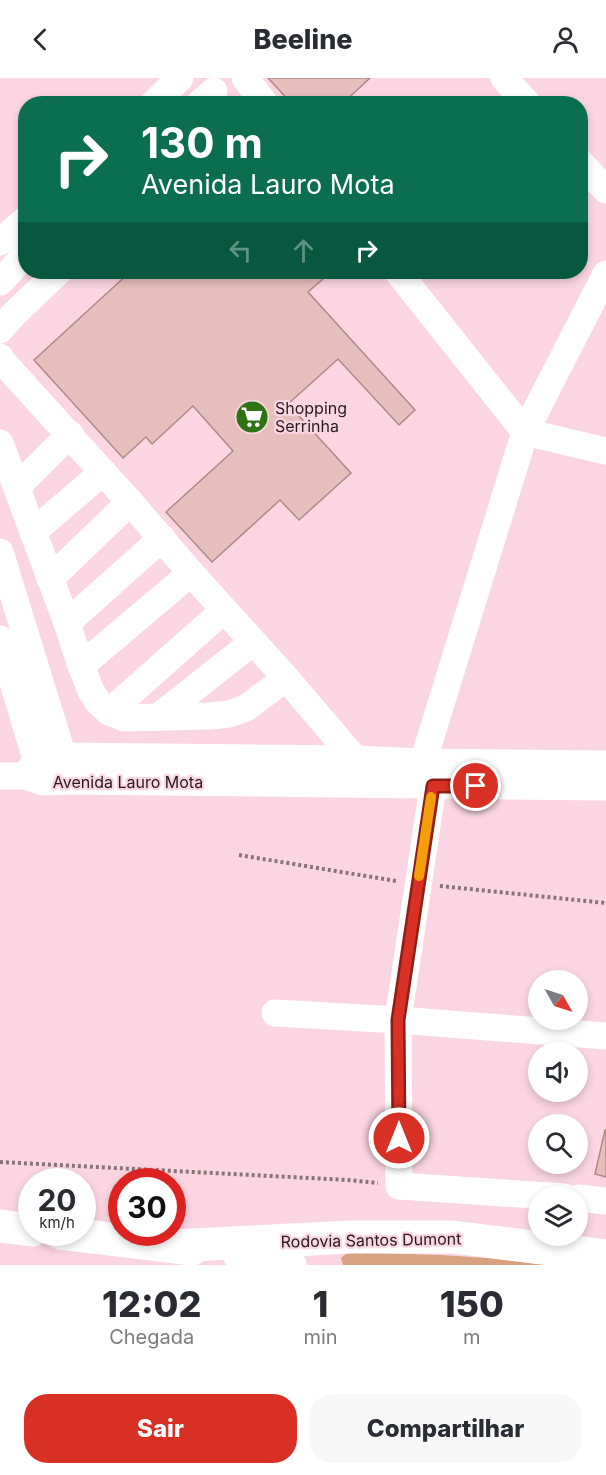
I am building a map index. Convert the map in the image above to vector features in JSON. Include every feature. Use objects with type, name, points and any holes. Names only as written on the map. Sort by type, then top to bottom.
[{"type":"highway","points":[[0,1226],[18,1228]]},
{"type":"highway","points":[[330,1265],[328,1263],[330,1251],[352,1237]]},
{"type":"highway","name":"Rodovia Santos Dumont","points":[[186,1245],[352,1237],[453,1237],[606,1256]]},
{"type":"highway","name":"Rodovia Santos Dumont","points":[[171,1246],[266,1259],[290,1265]]},
{"type":"street","points":[[161,96],[180,78]]},
{"type":"street","points":[[245,78],[259,96]]},
{"type":"street","points":[[504,78],[521,96]]},
{"type":"street","points":[[588,171],[606,190]]},
{"type":"street","points":[[0,242],[18,226]]},
{"type":"street","points":[[0,282],[18,263]]},
{"type":"street","points":[[528,1195],[399,1186],[398,1020],[425,778],[525,432],[606,274]]},
{"type":"street","points":[[0,330],[12,315],[51,279]]},
{"type":"street","points":[[404,279],[525,432],[606,451]]},
{"type":"street","points":[[0,357],[162,538],[190,573],[286,678],[362,767]]},
{"type":"street","points":[[17,487],[70,434]]},
{"type":"street","points":[[0,443],[91,691],[98,702],[109,712],[124,718],[229,714],[246,708],[286,678]]},
{"type":"street","points":[[33,532],[103,472]]},
{"type":"street","points":[[50,579],[130,502]]},
{"type":"street","points":[[67,623],[162,538]]},
{"type":"street","points":[[0,552],[39,771]]},
{"type":"street","points":[[81,666],[190,573]]},
{"type":"street","points":[[109,712],[223,610]]},
{"type":"street","points":[[0,639],[39,771]]},
{"type":"street","points":[[158,717],[253,642]]},
{"type":"street","name":"Avenida Lauro Mota","points":[[425,778],[606,764]]},
{"type":"street","name":"Avenida Lauro Mota","points":[[39,771],[362,767],[425,778],[606,787]]},
{"type":"street","points":[[276,1013],[606,1036]]},
{"type":"street","points":[[588,1199],[606,1200]]},
{"type":"path","points":[[0,1162],[348,1180],[399,1186]]},
{"type":"shaded area","points":[[348,1252],[441,1255],[573,1265],[343,1265],[341,1258]]},
{"type":"building","points":[[268,78],[370,78],[351,96],[285,96]]},
{"type":"building","name":"Shopping Serrinha","points":[[122,279],[323,279],[308,292],[415,410],[399,425],[338,359],[288,404],[351,473],[299,520],[280,500],[212,562],[166,512],[233,451],[193,406],[152,444],[146,437],[123,458],[34,360]]},
{"type":"building","points":[[606,1130],[606,1177],[595,1174]]},
{"type":"slow traffic","points":[[419,876],[431,797]]},
{"type":"place","name":"Shopping Serrinha","points":[[252,417]]},
{"type":"route","points":[[399,1138],[398,1020],[433,786],[476,786]]}]
